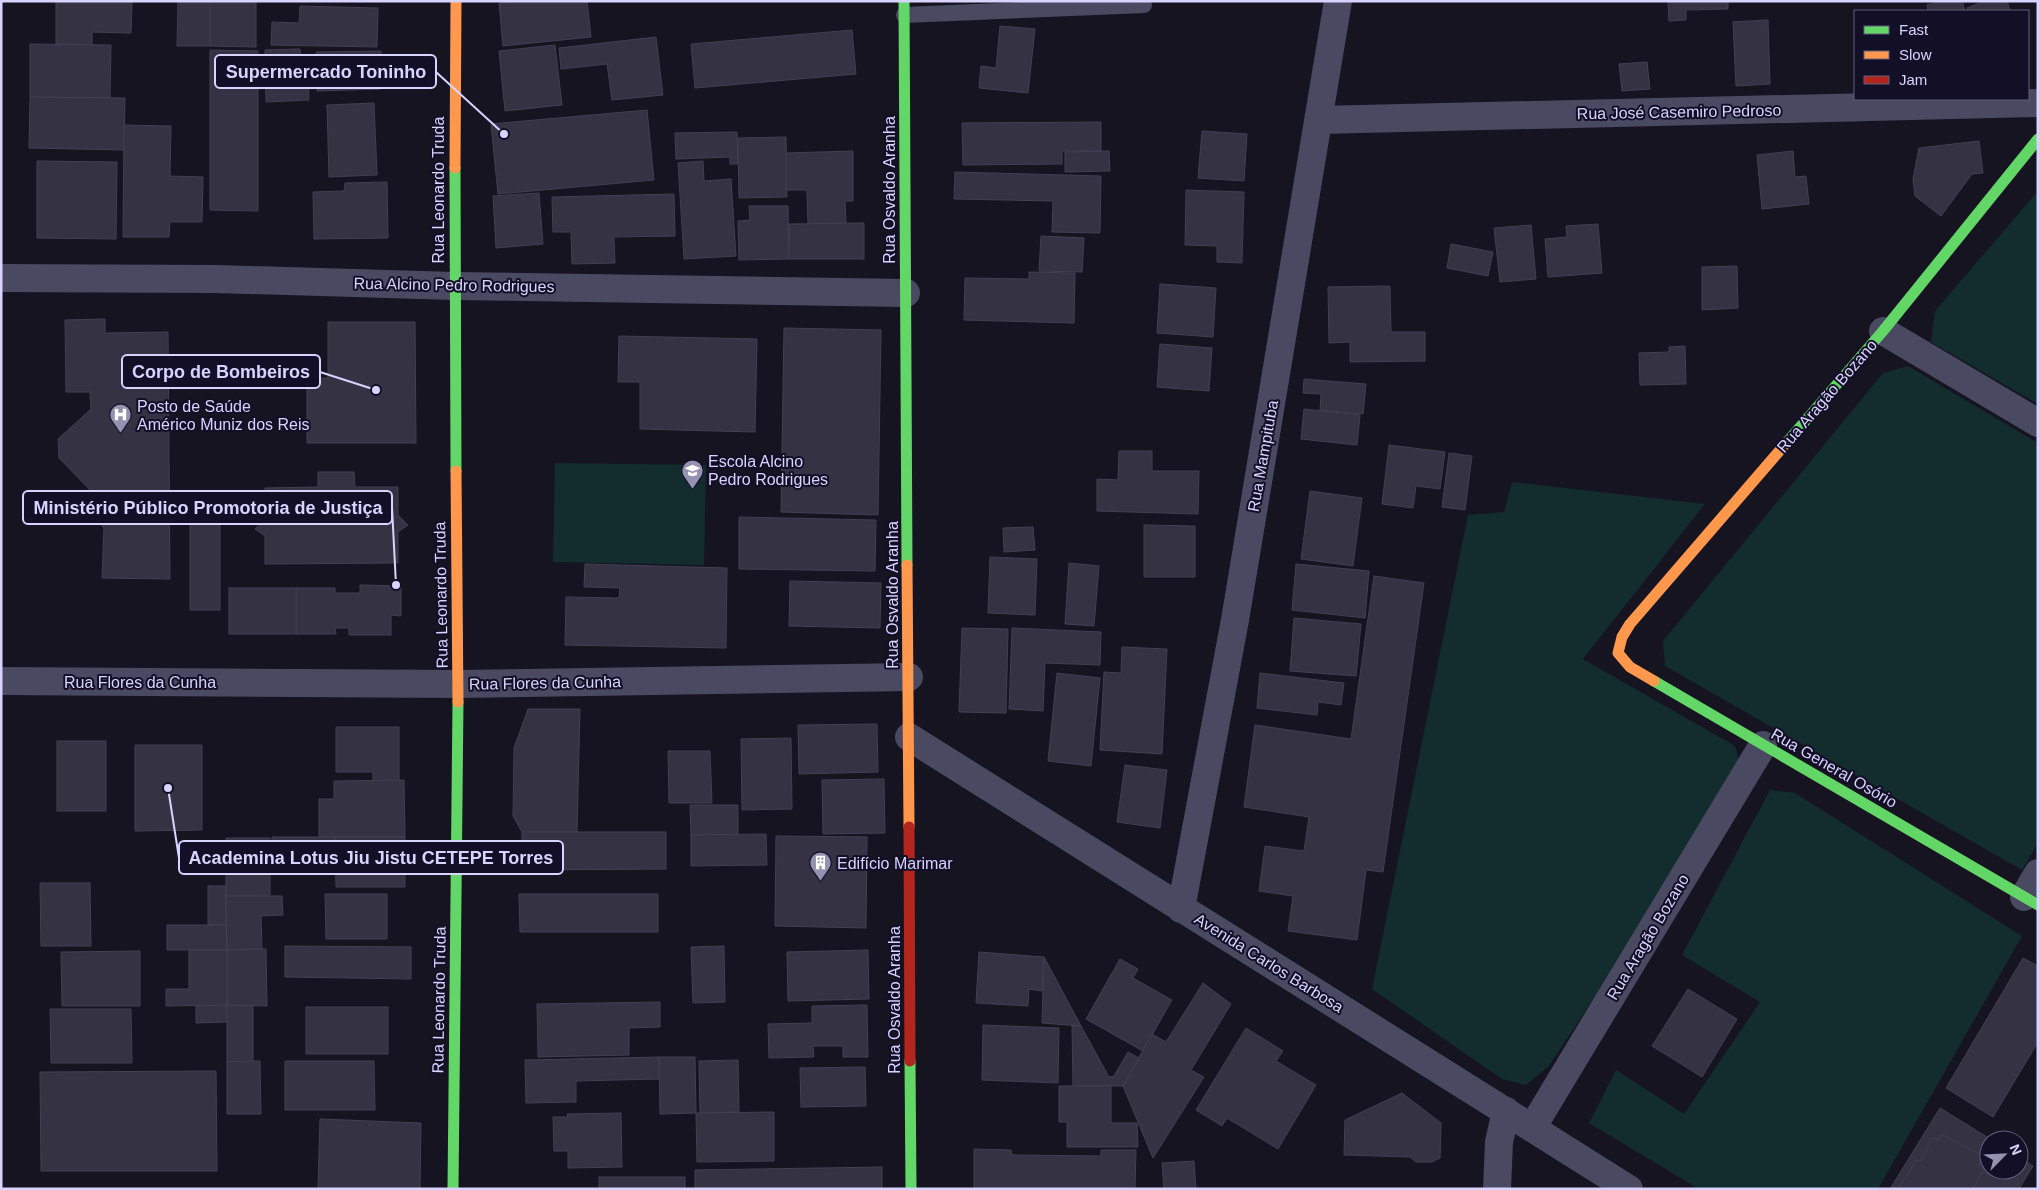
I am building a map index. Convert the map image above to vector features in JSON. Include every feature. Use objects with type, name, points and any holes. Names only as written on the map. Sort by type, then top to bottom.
[{"type":"street","name":"Rua Leonardo Truda","points":[[453,1189],[458,684],[454,286],[456,1]]},
{"type":"street","name":"Rua Mampituba","points":[[1181,909],[1235,620],[1320,120],[1338,1]]},
{"type":"street","name":"Rua Osvaldo Aranha","points":[[904,8],[912,1189]]},
{"type":"street","name":"Rua José Casemiro Pedroso","points":[[1320,120],[2038,103]]},
{"type":"street","name":"Rua Aragão Bozano","points":[[1618,653],[1622,637],[1630,624],[1883,331],[2038,139]]},
{"type":"street","name":"Rua Alcino Pedro Rodrigues","points":[[1,278],[216,279],[454,286],[906,293]]},
{"type":"street","points":[[1883,331],[2038,423]]},
{"type":"street","name":"Rua General Osório","points":[[1618,653],[1630,667],[2031,901]]},
{"type":"street","name":"Rua Flores da Cunha","points":[[1,681],[458,684],[909,677]]},
{"type":"street","name":"Avenida Carlos Barbosa","points":[[909,737],[1629,1189]]},
{"type":"street","name":"Rua Aragão Bozano","points":[[1532,1128],[1763,745]]},
{"type":"street","points":[[2031,901],[2038,873]]},
{"type":"street","points":[[1497,1189],[1499,1142],[1506,1111]]},
{"type":"lane","points":[[904,8],[1144,5]]},
{"type":"green space","points":[[2038,191],[2038,404],[1931,342],[1935,311]]},
{"type":"green space","points":[[1908,366],[2038,443],[2038,843],[2022,870],[1665,666],[1663,641],[1883,373]]},
{"type":"green space","points":[[555,463],[706,465],[704,565],[553,562]]},
{"type":"green space","points":[[1512,482],[1705,504],[1583,659],[1735,746],[1743,773],[1549,1066],[1526,1085],[1502,1079],[1372,989],[1468,515],[1504,512]]},
{"type":"green space","points":[[1770,790],[1795,793],[2022,936],[1878,1189],[1699,1189],[1589,1123],[1616,1070],[1684,1114],[1760,1002],[1682,955]]},
{"type":"building","points":[[56,1],[132,1],[131,33],[92,32],[92,45],[56,44]]},
{"type":"building","points":[[178,1],[210,1],[210,46],[177,46]]},
{"type":"building","points":[[210,1],[256,1],[256,47],[210,46]]},
{"type":"building","points":[[518,1],[587,1],[591,37],[503,46],[499,3]]},
{"type":"building","points":[[1668,1],[1728,1],[1728,9],[1686,10],[1686,20],[1669,21]]},
{"type":"building","points":[[1941,1],[1962,1],[1965,10],[1928,10],[1927,5]]},
{"type":"building","points":[[1985,1],[2007,1],[2010,10],[1968,10],[1967,8]]},
{"type":"building","points":[[300,6],[378,8],[377,47],[271,45],[272,22],[299,23]]},
{"type":"building","points":[[1768,20],[1770,84],[1736,86],[1733,22]]},
{"type":"building","points":[[1000,26],[1035,29],[1028,93],[979,88],[981,66],[996,68]]},
{"type":"building","points":[[852,30],[856,74],[695,88],[691,44]]},
{"type":"building","points":[[656,37],[663,95],[612,100],[607,64],[561,69],[559,48]]},
{"type":"building","points":[[30,44],[111,45],[110,98],[30,97]]},
{"type":"building","points":[[555,45],[562,105],[505,111],[499,51]]},
{"type":"building","points":[[300,49],[301,66],[308,66],[309,100],[266,102],[265,50]]},
{"type":"building","points":[[210,50],[258,51],[258,211],[210,210]]},
{"type":"building","points":[[381,51],[381,89],[317,91],[316,52]]},
{"type":"building","points":[[1647,62],[1650,89],[1622,91],[1619,64]]},
{"type":"building","points":[[30,97],[125,98],[124,150],[29,148]]},
{"type":"building","points":[[374,103],[377,175],[329,177],[327,105]]},
{"type":"building","points":[[647,110],[654,180],[498,194],[491,124]]},
{"type":"building","points":[[1101,122],[1101,151],[1062,151],[1062,164],[963,165],[962,123]]},
{"type":"building","points":[[124,125],[171,126],[170,176],[203,177],[202,222],[170,222],[169,237],[123,237]]},
{"type":"building","points":[[1202,131],[1247,134],[1244,181],[1198,178]]},
{"type":"building","points":[[737,132],[738,164],[730,164],[730,157],[676,159],[675,133]]},
{"type":"building","points":[[786,137],[787,197],[739,198],[738,138]]},
{"type":"building","points":[[1979,141],[1983,173],[1972,174],[1941,216],[1915,196],[1913,179],[1919,148]]},
{"type":"building","points":[[853,151],[853,201],[845,201],[846,223],[808,224],[807,190],[786,190],[786,153]]},
{"type":"building","points":[[1109,151],[1110,171],[1065,172],[1065,152]]},
{"type":"building","points":[[1793,151],[1795,177],[1806,176],[1809,204],[1762,209],[1757,155]]},
{"type":"building","points":[[37,161],[117,162],[116,239],[37,238]]},
{"type":"building","points":[[703,161],[704,181],[731,179],[736,256],[684,259],[678,163]]},
{"type":"building","points":[[955,172],[1101,176],[1100,233],[1052,232],[1053,201],[954,199]]},
{"type":"building","points":[[387,182],[388,238],[314,239],[313,192],[344,191],[345,183]]},
{"type":"building","points":[[1186,190],[1244,192],[1242,263],[1217,262],[1217,246],[1185,245]]},
{"type":"building","points":[[539,193],[543,244],[496,248],[493,196]]},
{"type":"building","points":[[674,194],[675,236],[614,237],[615,263],[572,264],[571,232],[553,232],[552,197]]},
{"type":"building","points":[[749,206],[788,206],[789,259],[739,260],[738,221],[750,220]]},
{"type":"building","points":[[864,223],[864,259],[789,259],[789,224]]},
{"type":"building","points":[[1598,224],[1602,273],[1548,277],[1545,239],[1567,237],[1566,226]]},
{"type":"building","points":[[1531,225],[1536,279],[1500,282],[1494,228]]},
{"type":"building","points":[[1041,236],[1084,238],[1082,272],[1039,271]]},
{"type":"building","points":[[1451,244],[1493,252],[1488,276],[1447,268]]},
{"type":"building","points":[[1737,266],[1738,308],[1702,310],[1702,267]]},
{"type":"building","points":[[1029,272],[1075,273],[1074,323],[964,320],[965,278],[1029,279]]},
{"type":"building","points":[[1160,284],[1216,288],[1213,337],[1157,333]]},
{"type":"building","points":[[1390,286],[1391,332],[1425,332],[1425,361],[1350,362],[1350,342],[1329,343],[1328,287]]},
{"type":"building","points":[[105,319],[105,333],[168,332],[170,579],[102,578],[104,528],[84,505],[94,494],[59,458],[58,439],[91,409],[90,392],[66,392],[65,320]]},
{"type":"building","points":[[328,322],[415,322],[416,443],[307,443],[307,378],[328,378]]},
{"type":"building","points":[[784,328],[881,330],[878,515],[781,512]]},
{"type":"building","points":[[619,336],[757,339],[755,432],[640,429],[640,382],[618,382]]},
{"type":"building","points":[[1160,344],[1212,348],[1209,391],[1157,387]]},
{"type":"building","points":[[1685,346],[1686,384],[1640,385],[1639,353],[1669,352],[1669,347]]},
{"type":"building","points":[[1304,379],[1366,384],[1363,414],[1320,410],[1321,394],[1303,393]]},
{"type":"building","points":[[1304,409],[1360,415],[1357,445],[1301,439]]},
{"type":"building","points":[[1389,445],[1445,452],[1440,489],[1416,486],[1413,508],[1382,504]]},
{"type":"building","points":[[1119,451],[1152,451],[1152,471],[1199,471],[1198,514],[1097,511],[1097,479],[1118,480]]},
{"type":"building","points":[[1449,453],[1472,456],[1465,510],[1442,507]]},
{"type":"building","points":[[318,472],[354,472],[355,487],[398,487],[398,515],[408,525],[398,532],[398,563],[265,564],[265,536],[255,529],[265,518],[265,488],[318,487]]},
{"type":"building","points":[[1310,491],[1362,498],[1353,566],[1301,559]]},
{"type":"building","points":[[190,517],[220,517],[220,610],[190,610]]},
{"type":"building","points":[[739,517],[876,520],[875,571],[739,569]]},
{"type":"building","points":[[1144,525],[1195,526],[1195,577],[1144,577]]},
{"type":"building","points":[[1033,527],[1035,550],[1004,552],[1003,528]]},
{"type":"building","points":[[990,557],[1037,559],[1035,615],[988,613]]},
{"type":"building","points":[[1069,563],[1099,566],[1094,626],[1065,624]]},
{"type":"building","points":[[585,564],[727,568],[726,648],[565,645],[566,597],[619,598],[620,588],[584,587]]},
{"type":"building","points":[[1296,564],[1369,571],[1365,618],[1292,610]]},
{"type":"building","points":[[1374,576],[1424,583],[1383,872],[1366,870],[1357,940],[1288,931],[1293,896],[1259,891],[1265,846],[1304,851],[1309,817],[1244,807],[1255,725],[1351,739]]},
{"type":"building","points":[[790,581],[881,583],[880,628],[789,626]]},
{"type":"building","points":[[360,585],[401,586],[401,616],[391,615],[391,635],[349,635],[349,628],[335,628],[336,634],[296,634],[296,588],[335,588],[335,593],[360,593]]},
{"type":"building","points":[[229,588],[296,588],[296,634],[229,634]]},
{"type":"building","points":[[1294,618],[1361,624],[1356,676],[1290,671]]},
{"type":"building","points":[[962,628],[1008,629],[1006,713],[959,712]]},
{"type":"building","points":[[1012,628],[1101,632],[1100,665],[1045,663],[1043,711],[1009,709]]},
{"type":"building","points":[[1122,647],[1167,649],[1162,754],[1100,750],[1104,672],[1121,673]]},
{"type":"building","points":[[1057,673],[1100,678],[1091,766],[1048,761]]},
{"type":"building","points":[[1260,673],[1344,683],[1341,705],[1318,702],[1317,715],[1257,708]]},
{"type":"building","points":[[528,709],[580,709],[577,832],[522,832],[513,816],[514,748]]},
{"type":"building","points":[[877,724],[878,772],[799,774],[798,725]]},
{"type":"building","points":[[336,727],[399,727],[399,781],[373,781],[373,772],[336,772]]},
{"type":"building","points":[[791,738],[792,809],[742,810],[741,739]]},
{"type":"building","points":[[57,741],[106,741],[106,811],[57,811]]},
{"type":"building","points":[[135,745],[202,745],[202,830],[135,831]]},
{"type":"building","points":[[668,751],[710,751],[712,803],[669,803]]},
{"type":"building","points":[[1125,765],[1167,770],[1160,828],[1117,822]]},
{"type":"building","points":[[884,779],[885,833],[823,834],[822,780]]},
{"type":"building","points":[[404,780],[405,837],[319,837],[319,799],[334,799],[334,781]]},
{"type":"building","points":[[690,805],[738,805],[738,835],[691,835]]},
{"type":"building","points":[[522,832],[666,832],[666,869],[522,870]]},
{"type":"building","points":[[766,834],[767,865],[691,866],[691,835]]},
{"type":"building","name":"Edifício Marimar","points":[[776,836],[867,837],[866,928],[775,926]]},
{"type":"building","points":[[272,837],[335,837],[335,859],[273,860]]},
{"type":"building","points":[[335,837],[405,837],[405,887],[336,887]]},
{"type":"building","points":[[226,838],[270,838],[270,895],[226,896]]},
{"type":"building","points":[[40,883],[90,883],[91,946],[41,946]]},
{"type":"building","points":[[208,886],[226,886],[226,925],[208,925]]},
{"type":"building","points":[[325,894],[387,894],[387,939],[326,939]]},
{"type":"building","points":[[519,894],[658,894],[658,932],[520,932]]},
{"type":"building","points":[[226,896],[282,896],[283,915],[261,916],[262,949],[227,950]]},
{"type":"building","points":[[167,925],[226,925],[227,950],[167,950]]},
{"type":"building","points":[[285,946],[411,947],[411,979],[285,977]]},
{"type":"building","points":[[724,946],[725,1002],[693,1003],[691,947]]},
{"type":"building","points":[[266,949],[267,1006],[227,1005],[227,950]]},
{"type":"building","points":[[189,950],[227,950],[227,1005],[166,1006],[166,989],[189,989]]},
{"type":"building","points":[[868,950],[869,999],[788,1001],[787,952]]},
{"type":"building","points":[[140,951],[140,1006],[62,1006],[61,952]]},
{"type":"building","points":[[979,952],[1044,957],[1042,991],[1029,989],[1028,1006],[976,1003]]},
{"type":"building","points":[[1044,957],[1081,1026],[1042,1023]]},
{"type":"building","points":[[2023,958],[2038,966],[2038,1042],[1993,1117],[1946,1088]]},
{"type":"building","points":[[1120,959],[1138,969],[1133,978],[1172,1000],[1143,1051],[1086,1019]]},
{"type":"building","points":[[1203,983],[1231,1004],[1191,1070],[1204,1077],[1153,1158],[1123,1086],[1152,1034],[1166,1042]]},
{"type":"building","points":[[1688,989],[1737,1019],[1702,1077],[1652,1046]]},
{"type":"building","points":[[660,1002],[660,1027],[629,1028],[629,1055],[538,1057],[537,1004]]},
{"type":"building","points":[[227,1005],[227,1022],[196,1023],[196,1006]]},
{"type":"building","points":[[227,1005],[253,1006],[253,1061],[227,1062]]},
{"type":"building","points":[[867,1005],[868,1057],[843,1057],[843,1046],[813,1046],[814,1057],[769,1058],[768,1024],[812,1023],[812,1006]]},
{"type":"building","points":[[306,1007],[388,1007],[388,1054],[306,1054]]},
{"type":"building","points":[[50,1009],[131,1009],[132,1063],[51,1063]]},
{"type":"building","points":[[983,1025],[1059,1028],[1058,1083],[982,1080]]},
{"type":"building","points":[[1072,1025],[1081,1026],[1109,1077],[1114,1076],[1128,1052],[1139,1058],[1123,1086],[1073,1086]]},
{"type":"building","points":[[1246,1028],[1283,1051],[1276,1061],[1316,1085],[1278,1149],[1227,1118],[1222,1126],[1196,1110]]},
{"type":"building","points":[[659,1057],[659,1079],[576,1081],[576,1102],[526,1103],[525,1060]]},
{"type":"building","points":[[659,1057],[695,1057],[696,1113],[660,1114]]},
{"type":"building","points":[[738,1060],[739,1112],[700,1113],[699,1061]]},
{"type":"building","points":[[260,1061],[261,1114],[227,1114],[227,1062]]},
{"type":"building","points":[[285,1061],[374,1061],[375,1110],[285,1110]]},
{"type":"building","points":[[865,1067],[866,1106],[801,1107],[800,1068]]},
{"type":"building","points":[[216,1071],[217,1171],[41,1171],[40,1072]]},
{"type":"building","points":[[1059,1086],[1111,1086],[1111,1123],[1137,1123],[1138,1147],[1067,1147],[1067,1122],[1059,1122]]},
{"type":"building","points":[[1402,1093],[1441,1123],[1440,1158],[1432,1162],[1416,1162],[1410,1157],[1344,1155],[1345,1120]]},
{"type":"building","points":[[1940,1108],[1979,1132],[1979,1180],[2024,1180],[2019,1189],[1890,1189]]},
{"type":"building","points":[[774,1112],[774,1161],[697,1162],[696,1113]]},
{"type":"building","points":[[621,1113],[622,1167],[568,1168],[568,1151],[554,1151],[553,1117],[568,1117],[567,1114]]},
{"type":"building","points":[[320,1119],[421,1123],[420,1189],[318,1189]]},
{"type":"building","points":[[1941,1134],[1979,1154],[1979,1178],[1973,1189],[1898,1189],[1916,1161],[1921,1161],[1932,1138],[1938,1140]]},
{"type":"building","points":[[974,1149],[1011,1150],[1012,1155],[1101,1156],[1101,1150],[1136,1150],[1135,1189],[974,1189]]},
{"type":"building","points":[[1194,1161],[1196,1189],[1164,1189],[1162,1163]]},
{"type":"building","points":[[2029,1163],[2033,1166],[2029,1173]]},
{"type":"building","points":[[882,1167],[882,1189],[695,1189],[695,1170]]},
{"type":"building","points":[[599,1177],[685,1177],[685,1189],[599,1189]]},
{"type":"traffic: fast","points":[[904,1],[907,565]]},
{"type":"traffic: fast","points":[[1788,441],[1883,331],[2038,139]]},
{"type":"traffic: fast","points":[[455,168],[456,471]]},
{"type":"traffic: fast","points":[[1654,681],[2038,905]]},
{"type":"traffic: fast","points":[[453,1189],[458,702]]},
{"type":"traffic: fast","points":[[910,1061],[911,1189]]},
{"type":"traffic: slow","points":[[455,168],[456,1]]},
{"type":"traffic: slow","points":[[1654,681],[1630,667],[1618,653],[1622,637],[1630,624],[1788,441]]},
{"type":"traffic: slow","points":[[456,471],[458,702]]},
{"type":"traffic: slow","points":[[907,565],[909,827]]},
{"type":"traffic: jam","points":[[909,827],[910,1061]]},
{"type":"place","name":"Supermercado Toninho","points":[[504,134]]},
{"type":"place","name":"Corpo de Bombeiros","points":[[376,390]]},
{"type":"place","name":"Posto de Saúde Américo Muniz dos Reis","points":[[121,434]]},
{"type":"place","name":"Escola Alcino Pedro Rodrigues","points":[[692,489]]},
{"type":"place","name":"Ministério Público Promotoria de Justiça","points":[[396,585]]},
{"type":"place","name":"Academina Lotus Jiu Jistu CETEPE Torres","points":[[168,788]]},
{"type":"place","name":"Edifício Marimar","points":[[821,882]]}]
